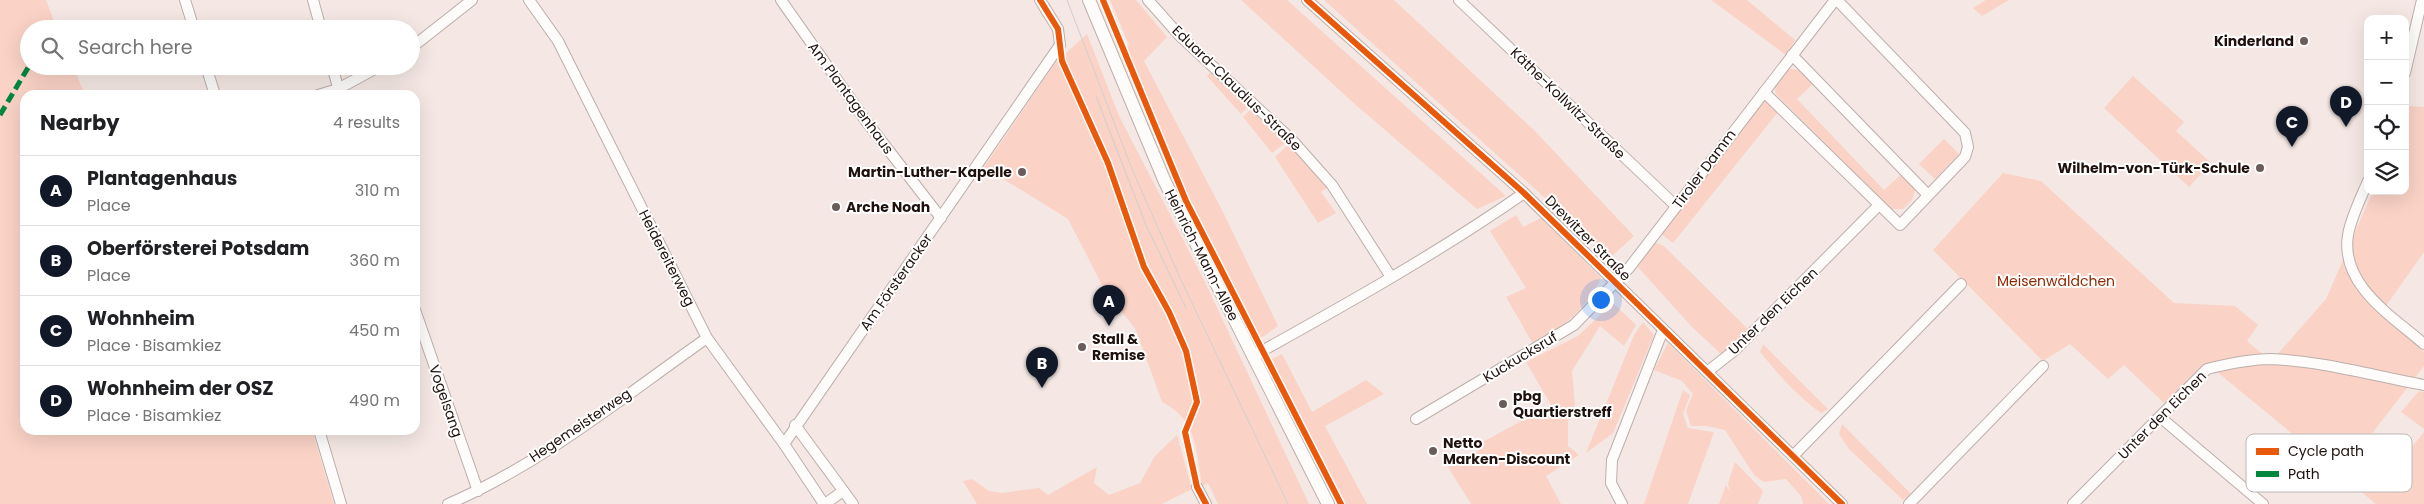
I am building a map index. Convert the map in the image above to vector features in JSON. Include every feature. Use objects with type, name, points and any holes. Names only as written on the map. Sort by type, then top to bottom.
[{"type":"main road","name":"Heinrich-Mann-Allee","points":[[1089,0],[1165,182],[1328,504]]},
{"type":"street","points":[[185,0],[191,20]]},
{"type":"street","points":[[313,0],[319,20]]},
{"type":"street","points":[[420,41],[472,0]]},
{"type":"street","name":"Heidereiterweg","points":[[529,0],[558,41],[707,338],[784,444],[824,504]]},
{"type":"street","name":"Am Plantagenhaus","points":[[781,0],[866,121],[941,218]]},
{"type":"street","name":"Am Försteracker","points":[[784,444],[795,425],[1060,46],[1058,29],[1040,0]]},
{"type":"street","name":"Eduard-Claudius-Straße","points":[[1148,0],[1178,35],[1292,140],[1332,185],[1391,278]]},
{"type":"street","name":"Drewitzer Straße","points":[[1307,0],[1524,193],[1842,504]]},
{"type":"street","name":"Käthe-Kollwitz-Straße","points":[[1459,0],[1676,206]]},
{"type":"street","name":"Tiroler Damm","points":[[1615,283],[1629,268],[1836,0],[1966,133],[1968,147],[1965,157],[1900,225],[1879,205]]},
{"type":"street","points":[[2408,60],[2422,0]]},
{"type":"street","points":[[1792,55],[1928,195]]},
{"type":"street","points":[[209,75],[213,90]]},
{"type":"street","points":[[334,75],[338,90]]},
{"type":"street","points":[[342,90],[366,75]]},
{"type":"street","points":[[1764,92],[1879,205]]},
{"type":"street","points":[[2364,191],[2348,233],[2347,246],[2352,269],[2364,291],[2424,344]]},
{"type":"street","points":[[1253,356],[1391,278],[1488,218],[1524,193]]},
{"type":"street","name":"Unter den Eichen","points":[[1706,372],[1735,350],[1879,205]]},
{"type":"street","name":"Kuckucksruf","points":[[1416,419],[1568,329],[1615,283]]},
{"type":"street","points":[[1794,456],[1960,284]]},
{"type":"street","name":"Vogelsang","points":[[420,324],[478,491]]},
{"type":"street","points":[[1622,504],[1610,483],[1612,460],[1663,330]]},
{"type":"street","name":"Hegemeisterweg","points":[[448,504],[478,491],[556,444],[707,338]]},
{"type":"street","name":"Unter den Eichen","points":[[2074,504],[2207,369],[2261,359],[2327,366],[2424,384]]},
{"type":"street","points":[[1908,504],[2044,366]]},
{"type":"street","points":[[2160,417],[2246,490]]},
{"type":"street","points":[[795,425],[852,504]]},
{"type":"street","points":[[320,435],[341,504]]},
{"type":"street","points":[[1197,487],[1206,504]]},
{"type":"street","points":[[824,504],[842,491]]},
{"type":"street","points":[[2249,492],[2263,504]]},
{"type":"green space","points":[[0,0],[46,0],[54,20],[20,20],[20,75],[77,75],[83,90],[20,90],[20,435],[313,435],[334,504],[0,504]]},
{"type":"green space","points":[[1110,0],[1136,0],[1167,37],[1144,61],[1223,212],[1278,326],[1257,341],[1186,201],[1125,50],[1129,45]]},
{"type":"green space","points":[[1241,0],[1287,0],[1506,196],[1477,209],[1357,106]]},
{"type":"green space","points":[[1324,0],[1394,0],[1535,131],[1634,236],[1611,257]]},
{"type":"green space","points":[[1711,0],[1747,0],[1795,40],[1786,55]]},
{"type":"green space","points":[[1986,0],[2009,0],[1982,16],[1973,8]]},
{"type":"green space","points":[[1087,34],[1119,116],[1204,280],[1309,504],[1218,504],[1208,483],[1202,486],[1196,449],[1189,427],[1174,409],[1162,402],[1136,330],[1102,285],[1068,219],[984,167],[1056,62]]},
{"type":"green space","points":[[1791,69],[1799,70],[1814,83],[1797,99],[1884,190],[1903,173],[1911,181],[1915,190],[1912,200],[1903,209],[1891,209],[1776,94],[1774,84],[1784,72]]},
{"type":"green space","points":[[1212,71],[1250,105],[1241,114],[1207,76]]},
{"type":"green space","points":[[2133,76],[2184,122],[2176,131],[2211,163],[2189,187],[2104,108]]},
{"type":"green space","points":[[1763,100],[1778,112],[1673,243],[1660,233]]},
{"type":"green space","name":"Meisenwäldchen","points":[[2409,106],[2424,107],[2424,252],[2386,306],[2385,317],[2424,352],[2424,366],[2372,434],[2292,434],[2210,366],[2165,404],[2124,365],[2108,379],[2070,344],[2043,361],[1933,250],[2003,173],[2041,181],[2174,303],[2235,306],[2258,325],[2247,341],[2265,356],[2276,356],[2326,299],[2371,195],[2409,195]]},
{"type":"green space","points":[[1253,107],[1288,141],[1272,153],[1243,117]]},
{"type":"green space","points":[[1944,139],[1959,154],[1935,179],[1919,164]]},
{"type":"green space","points":[[1290,143],[1328,187],[1321,192],[1336,213],[1318,223],[1275,157]]},
{"type":"green space","points":[[1516,215],[1523,227],[1541,218],[1601,278],[1588,300],[1573,317],[1533,344],[1506,297],[1526,288],[1490,231]]},
{"type":"green space","points":[[1654,242],[1664,246],[1751,332],[1729,352],[1720,353],[1691,326],[1638,267]]},
{"type":"green space","points":[[1613,303],[1636,325],[1624,346],[1600,326],[1572,371],[1575,404],[1568,422],[1568,446],[1579,455],[1546,476],[1561,504],[1471,504],[1448,467],[1481,449],[1479,444],[1551,405],[1526,362],[1578,336]]},
{"type":"green space","points":[[1643,322],[1654,335],[1613,433],[1586,453],[1634,335]]},
{"type":"green space","points":[[1668,343],[1829,504],[1803,504],[1801,496],[1786,479],[1764,482],[1754,475],[1725,430],[1706,426],[1691,426],[1686,411],[1693,394],[1682,381],[1654,370]]},
{"type":"green space","points":[[1763,344],[1828,409],[1821,413],[1781,377],[1760,352]]},
{"type":"green space","points":[[1282,354],[1312,412],[1366,380],[1384,394],[1325,426],[1367,504],[1339,504],[1268,361]]},
{"type":"green space","points":[[1683,390],[1690,395],[1683,414],[1688,428],[1714,432],[1688,504],[1644,504]]},
{"type":"green space","points":[[2419,391],[2424,392],[2424,429],[2401,412]]},
{"type":"green space","points":[[1842,424],[1911,494],[1903,500],[1849,449],[1839,434]]},
{"type":"green space","points":[[2424,432],[2424,504],[2376,504],[2362,492],[2412,492],[2412,447]]},
{"type":"green space","points":[[1177,435],[1192,489],[1162,504],[977,504],[963,481],[972,479],[989,491],[1002,493],[1039,488],[1048,495],[1097,467],[1094,483],[1109,495],[1140,483],[1155,456]]},
{"type":"green space","points":[[1735,462],[1763,491],[1758,504],[1719,504],[1726,485],[1730,492],[1728,483]]},
{"type":"tram line","points":[[1067,0],[1132,169],[1182,282],[1288,504]]},
{"type":"tram line","points":[[1096,96],[1146,225],[1186,308]]},
{"type":"marked path","points":[[0,115],[24,75]]},
{"type":"cycle path","points":[[1040,0],[1058,29],[1062,61],[1108,163],[1144,267],[1169,312],[1186,351],[1197,402],[1185,432],[1197,487],[1206,504]]},
{"type":"cycle path","points":[[1103,0],[1186,201],[1341,504]]},
{"type":"cycle path","points":[[1307,0],[1524,193],[1842,504]]},
{"type":"place","name":"Kinderland","points":[[2304,41]]},
{"type":"place","name":"Wohnheim der OSZ","points":[[2346,127]]},
{"type":"place","name":"Wohnheim","points":[[2292,147]]},
{"type":"place","name":"Wilhelm-von-Türk-Schule","points":[[2260,168]]},
{"type":"place","name":"Martin-Luther-Kapelle","points":[[1022,172]]},
{"type":"place","name":"Arche Noah","points":[[836,207]]},
{"type":"place","name":"Plantagenhaus","points":[[1109,326]]},
{"type":"place","name":"Stall & Remise","points":[[1082,347]]},
{"type":"place","name":"Oberförsterei Potsdam","points":[[1042,388]]},
{"type":"place","name":"pbg Quartierstreff","points":[[1503,404]]},
{"type":"place","name":"Netto Marken-Discount","points":[[1433,451]]}]
